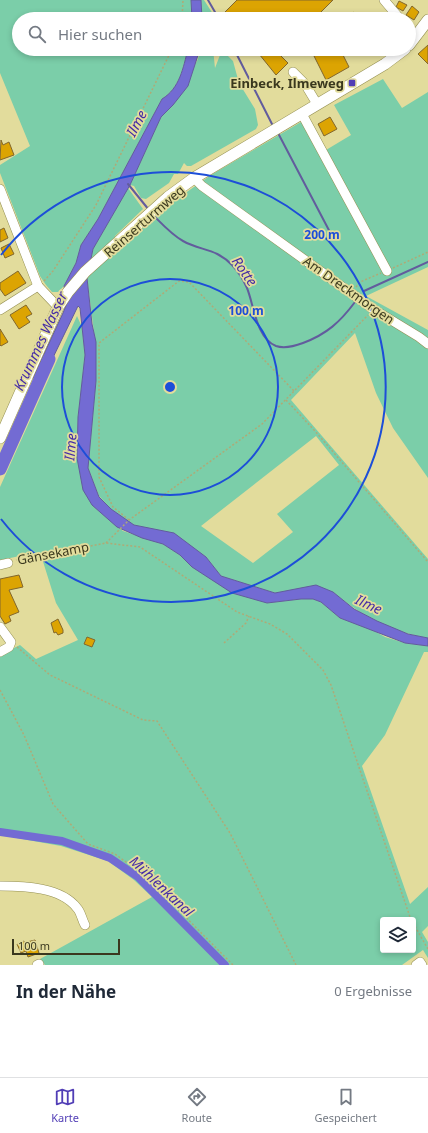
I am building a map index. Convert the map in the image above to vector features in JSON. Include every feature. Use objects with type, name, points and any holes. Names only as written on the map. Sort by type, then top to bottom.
[{"type":"main road","points":[[416,32],[428,20]]},
{"type":"main road","name":"Reinserturmweg","points":[[0,438],[58,307],[68,292],[85,272],[156,207],[194,178],[385,64],[396,56]]},
{"type":"street","points":[[384,0],[394,12]]},
{"type":"street","points":[[293,72],[305,84],[318,104]]},
{"type":"street","points":[[302,114],[387,271]]},
{"type":"street","name":"Am Dreckmorgen","points":[[194,178],[202,186],[373,309],[419,336],[428,344]]},
{"type":"street","points":[[0,189],[38,286],[58,307]]},
{"type":"street","points":[[0,310],[38,286]]},
{"type":"street","points":[[0,627],[11,642],[9,648],[0,652]]},
{"type":"street","points":[[0,886],[44,890],[60,896],[78,908],[85,925]]},
{"type":"street","points":[[416,965],[420,962],[422,965]]},
{"type":"path","points":[[182,12],[183,0]]},
{"type":"path","points":[[38,286],[53,272],[96,205],[169,56]]},
{"type":"path","points":[[129,520],[113,507],[99,477],[99,343],[180,282],[189,282],[294,392]]},
{"type":"path","points":[[106,543],[129,520],[262,424],[373,309]]},
{"type":"path","points":[[286,400],[315,431],[428,562]]},
{"type":"path","name":"Gänsekamp","points":[[4,564],[22,558],[106,543],[140,548],[237,612],[270,624],[287,634],[323,670],[331,685],[410,917]]},
{"type":"path","points":[[224,643],[246,623],[249,616]]},
{"type":"path","points":[[11,642],[50,675],[143,720],[157,721],[230,833],[296,965]]},
{"type":"path","points":[[0,690],[24,735],[53,804],[88,844],[115,854],[145,876],[233,965]]},
{"type":"path","points":[[416,928],[428,949]]},
{"type":"green space","points":[[0,0],[191,0],[192,12],[12,12],[12,56],[186,56],[177,83],[162,99],[98,219],[81,245],[76,263],[64,286],[58,292],[52,292],[40,276],[0,173],[0,165],[30,146],[0,73]]},
{"type":"green space","points":[[201,0],[204,0],[212,12],[202,12]]},
{"type":"green space","points":[[199,56],[214,56],[215,68],[220,56],[228,56],[233,61],[239,83],[255,109],[258,125],[256,129],[191,166],[187,166],[184,163],[178,174],[174,174],[169,183],[146,199],[141,198],[134,186],[130,185],[161,117],[173,105]]},
{"type":"green space","points":[[383,79],[402,108],[428,92],[428,267],[366,296],[428,330],[428,478],[393,428],[376,393],[355,333],[291,400],[428,559],[428,638],[402,632],[389,627],[365,615],[333,592],[275,593],[221,576],[206,557],[174,534],[133,525],[111,509],[99,496],[88,468],[96,381],[96,348],[87,278],[93,249],[128,188],[143,209],[115,236],[113,252],[150,218],[211,175],[301,122],[326,150],[351,135],[334,105]],"holes":[[[316,436],[339,465],[277,514],[293,532],[253,563],[201,526]]]},
{"type":"green space","points":[[77,316],[82,327],[85,355],[78,417],[77,458],[92,505],[123,531],[163,544],[180,555],[192,567],[267,603],[313,599],[321,602],[340,618],[371,629],[385,637],[405,643],[428,646],[428,652],[424,652],[385,735],[362,766],[410,904],[428,887],[428,926],[422,932],[428,942],[428,958],[423,950],[402,965],[45,965],[40,959],[152,897],[134,880],[108,861],[61,846],[0,835],[0,655],[20,645],[36,659],[78,640],[56,603],[40,552],[0,560],[0,487]]},
{"type":"shaded area","points":[[191,0],[201,0],[202,12],[192,12]]},
{"type":"shaded area","points":[[186,56],[198,56],[188,86],[161,117],[130,185],[93,249],[87,278],[92,324],[96,342],[96,381],[88,468],[99,497],[111,509],[134,525],[174,533],[206,557],[221,576],[275,593],[316,585],[333,592],[354,609],[377,621],[408,634],[428,638],[428,646],[405,643],[340,618],[321,602],[313,599],[267,603],[232,593],[192,567],[180,555],[163,544],[142,538],[117,527],[92,505],[83,490],[77,458],[78,417],[85,355],[80,308],[78,306],[45,374],[33,378],[67,303],[64,286],[76,263],[81,245],[98,219],[162,99],[173,89],[182,70]]},
{"type":"building","points":[[237,0],[333,0],[321,12],[225,12]]},
{"type":"building","points":[[399,1],[407,5],[403,11],[396,7]]},
{"type":"building","points":[[412,6],[419,12],[416,17],[416,12],[408,12]]},
{"type":"building","points":[[428,45],[428,64],[418,54]]},
{"type":"building","points":[[261,56],[281,56],[288,63],[276,75]]},
{"type":"building","points":[[314,56],[344,56],[349,67],[326,80]]},
{"type":"building","points":[[330,117],[337,129],[324,136],[318,124]]},
{"type":"building","points":[[1,140],[3,145],[9,142],[14,155],[0,160]]},
{"type":"building","points":[[4,228],[8,238],[0,242],[0,230]]},
{"type":"building","points":[[9,244],[14,254],[5,258],[1,248]]},
{"type":"building","points":[[18,271],[26,283],[5,296],[0,289],[0,283]]},
{"type":"building","points":[[26,305],[32,314],[26,317],[30,322],[19,329],[10,315]]},
{"type":"building","points":[[0,329],[8,342],[1,346],[0,345]]},
{"type":"building","points":[[19,575],[23,587],[9,590],[19,612],[9,616],[11,621],[5,624],[0,616],[0,579]]},
{"type":"building","points":[[58,619],[63,633],[58,635],[56,632],[54,633],[51,623]]},
{"type":"building","points":[[87,637],[95,640],[92,647],[84,644]]},
{"type":"building","points":[[35,940],[39,953],[28,957],[23,943]]},
{"type":"building","points":[[24,941],[26,951],[21,953],[17,944]]},
{"type":"waterway","points":[[208,0],[215,12]]},
{"type":"waterway","points":[[238,56],[273,126]]},
{"type":"waterway","points":[[278,133],[332,236]]},
{"type":"waterway","name":"Rotte","points":[[128,184],[149,210]]},
{"type":"waterway","name":"Rotte","points":[[153,215],[179,239],[220,255],[234,267],[247,288],[260,329],[269,342],[276,346],[293,346],[319,336],[344,316],[355,302]]},
{"type":"waterway","name":"Rotte","points":[[364,291],[428,262]]},
{"type":"waterway","name":"Krummes Wasser","points":[[0,469],[49,359]]},
{"type":"waterway","name":"Mühlenkanal","points":[[0,832],[62,841],[110,858],[138,877],[225,965]]},
{"type":"place","name":"Einbeck, Ilmeweg","points":[[352,83]]},
{"type":"water label","name":"Ilme","points":[[136,123]]},
{"type":"water label","name":"Ilme","points":[[70,447]]},
{"type":"water label","name":"Ilme","points":[[369,604]]}]
